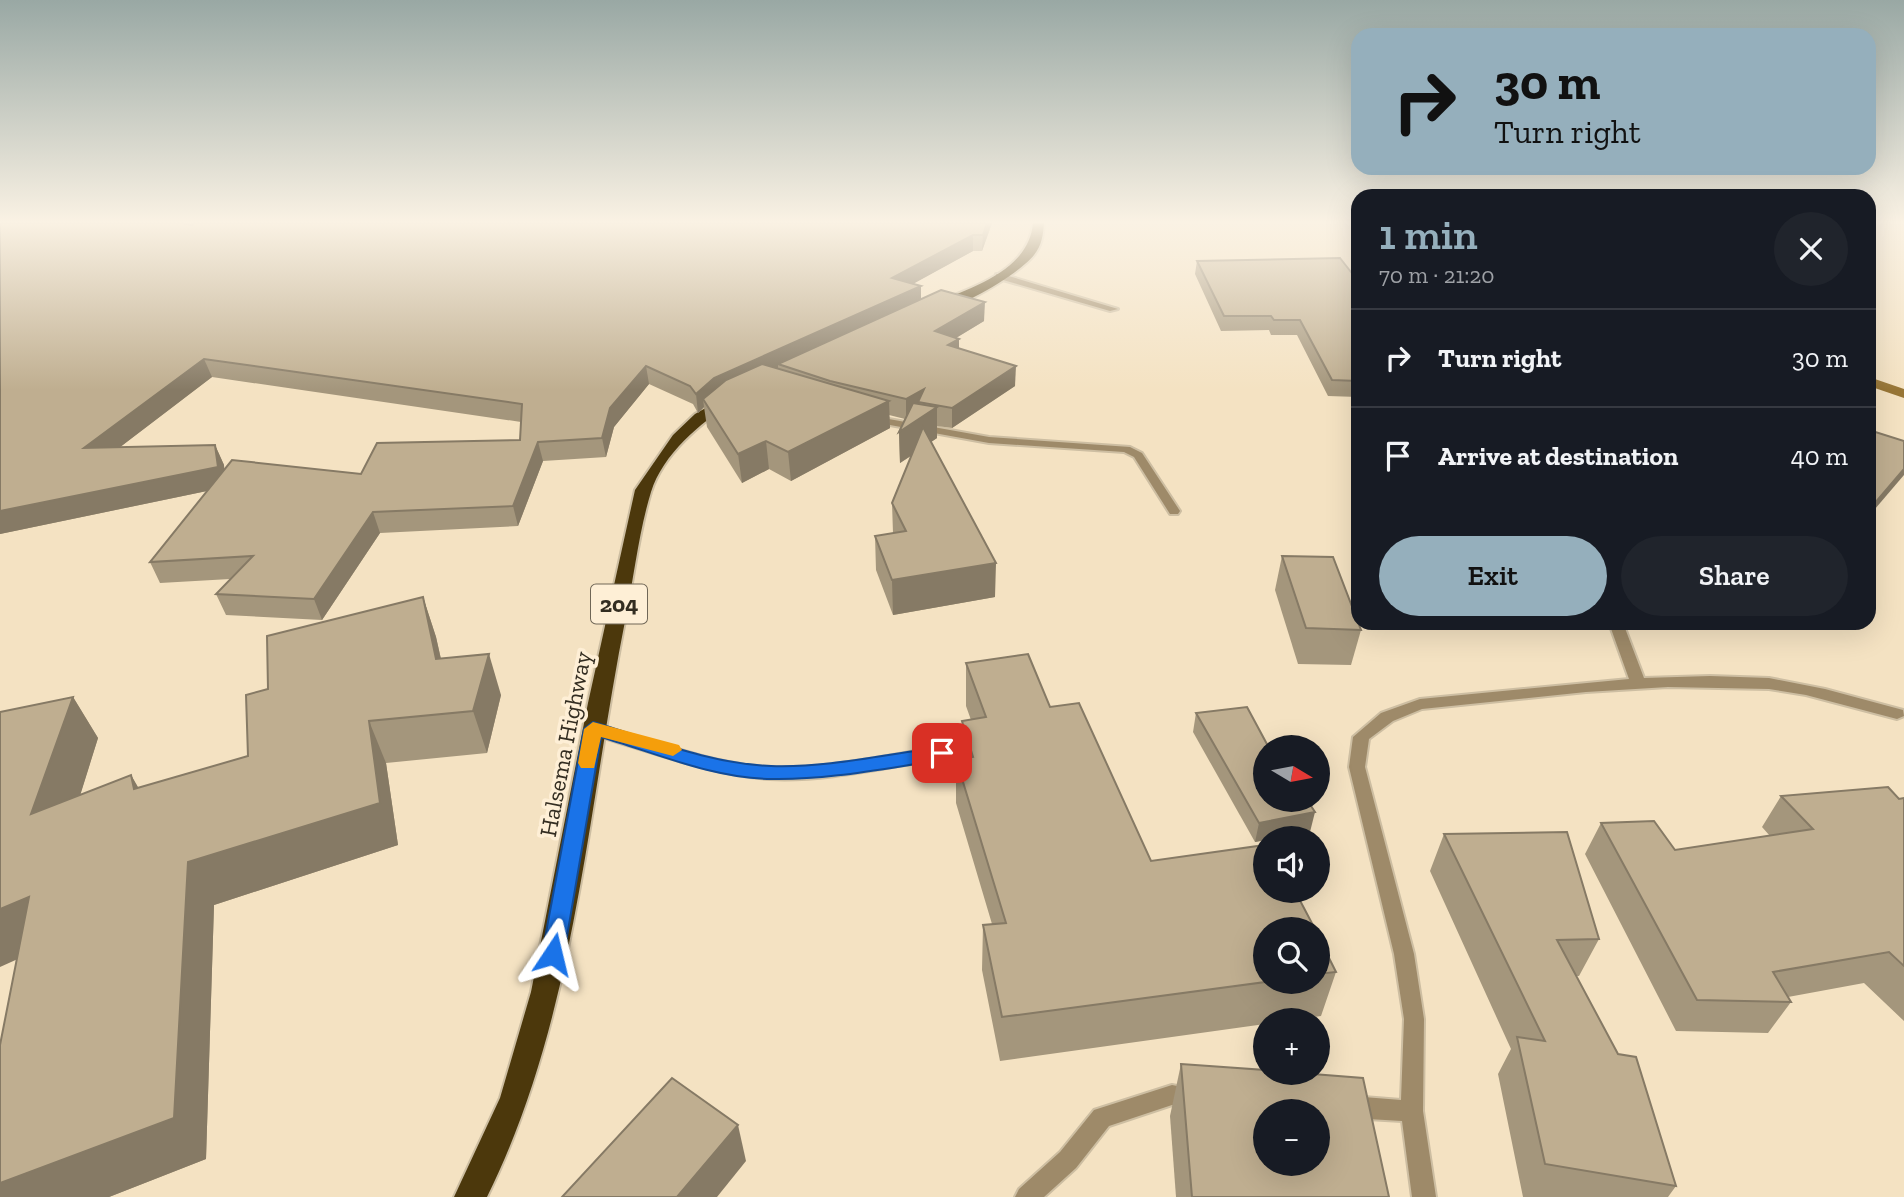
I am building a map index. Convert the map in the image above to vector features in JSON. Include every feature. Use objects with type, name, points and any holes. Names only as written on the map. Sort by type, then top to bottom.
[{"type":"highway","points":[[912,317],[993,279]]},
{"type":"highway","name":"Halsema Highway","points":[[470,1197],[520,1082],[553,954],[593,729],[643,490],[662,455],[691,426],[723,402],[741,393]]},
{"type":"street","points":[[1009,279],[1113,309]]},
{"type":"street","points":[[860,416],[989,440],[1126,449],[1139,455],[1174,511]]},
{"type":"street","points":[[1619,630],[1638,683]]},
{"type":"street","points":[[1424,1197],[1412,1111],[1414,1019],[1404,954],[1357,767],[1361,737],[1387,717],[1420,705],[1638,683],[1753,682],[1812,692],[1897,714]]},
{"type":"street","points":[[593,729],[726,767],[771,773],[822,770],[942,753]]},
{"type":"street","points":[[1027,1197],[1068,1160],[1102,1118],[1172,1095],[1212,1098]]},
{"type":"street","points":[[1332,1105],[1412,1111]]},
{"type":"building","points":[[0,279],[895,279],[921,286],[714,378],[696,394],[690,386],[646,366],[610,408],[602,438],[538,442],[513,506],[373,512],[314,599],[216,594],[253,556],[150,562],[232,460],[361,474],[377,443],[520,440],[522,404],[204,359],[84,448],[215,445],[218,467],[0,511]]},
{"type":"building","points":[[1206,279],[1351,279],[1351,381],[1332,380],[1300,320],[1274,320],[1271,316],[1224,316]]},
{"type":"building","points":[[941,290],[985,302],[935,331],[959,339],[948,345],[1016,366],[952,408],[918,402],[924,389],[906,399],[830,381],[778,364]]},
{"type":"building","points":[[762,364],[889,401],[788,452],[766,441],[738,454],[703,399],[726,380]]},
{"type":"building","points":[[913,403],[937,407],[899,432]]},
{"type":"building","points":[[923,427],[996,563],[892,580],[875,536],[906,531],[892,503]]},
{"type":"building","points":[[1876,432],[1904,441],[1904,469],[1876,502]]},
{"type":"building","points":[[1282,556],[1333,557],[1351,604],[1351,630],[1306,628]]},
{"type":"building","points":[[423,597],[436,659],[489,654],[473,711],[369,721],[380,803],[188,862],[174,1118],[0,1183],[0,1045],[29,897],[0,909],[0,712],[73,697],[31,814],[131,775],[134,789],[248,756],[246,695],[268,689],[267,636]]},
{"type":"building","points":[[1028,654],[1050,707],[1079,703],[1151,861],[1253,847],[1253,903],[1301,903],[1309,917],[1253,917],[1253,984],[1002,1017],[983,925],[1006,923],[956,759],[973,757],[962,721],[986,717],[966,663]]},
{"type":"building","points":[[1247,707],[1262,735],[1253,735],[1253,812],[1315,812],[1259,823],[1196,713]]},
{"type":"building","points":[[1888,787],[1899,799],[1904,798],[1904,966],[1889,952],[1773,972],[1791,1002],[1697,1000],[1601,823],[1654,821],[1675,850],[1813,829],[1781,796]]},
{"type":"building","points":[[1567,832],[1599,939],[1557,940],[1618,1054],[1636,1057],[1676,1186],[1545,1164],[1517,1037],[1545,1041],[1444,834]]},
{"type":"building","points":[[1330,960],[1336,972],[1330,973]]},
{"type":"building","points":[[1181,1064],[1253,1069],[1253,1085],[1330,1085],[1330,1075],[1363,1078],[1389,1197],[1192,1197]]},
{"type":"building","points":[[672,1078],[738,1125],[677,1197],[562,1197]]},
{"type":"waterway","points":[[1876,384],[1904,394]]},
{"type":"slow traffic","points":[[587,763],[593,729],[673,750]]},
{"type":"route","points":[[553,954],[593,729],[726,767],[771,773],[822,770],[942,753]]}]
